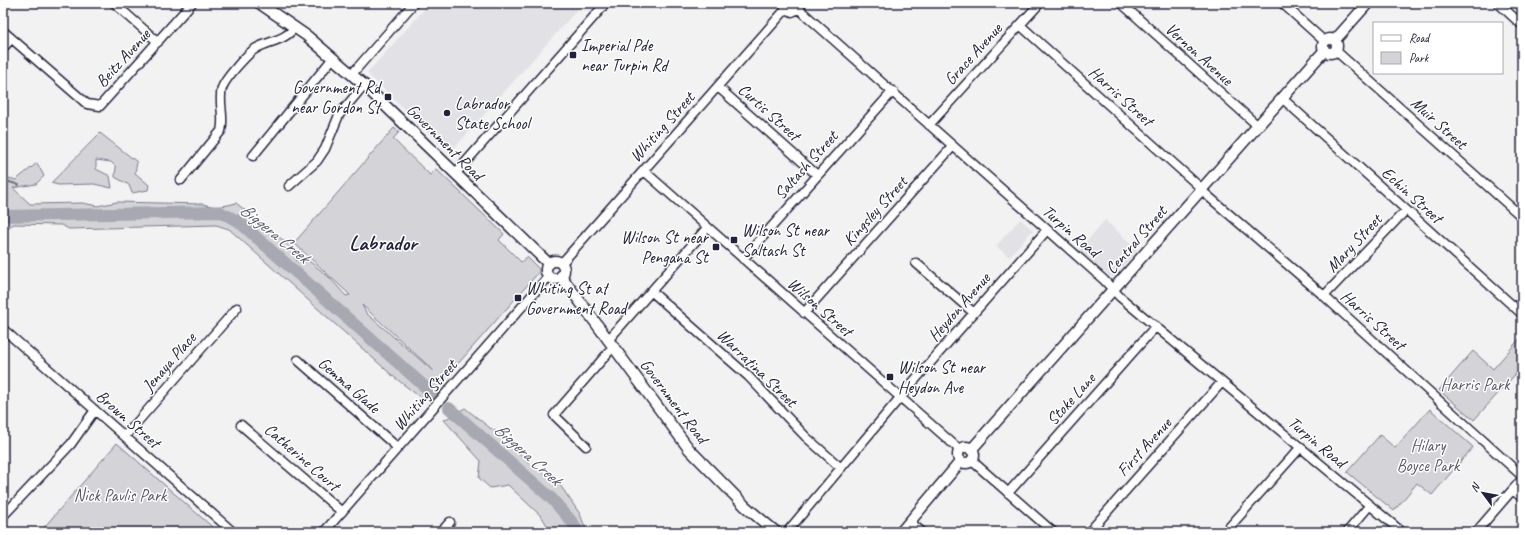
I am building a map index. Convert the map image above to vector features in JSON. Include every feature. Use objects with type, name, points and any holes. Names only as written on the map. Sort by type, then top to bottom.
[{"type":"main road","name":"Government Road","points":[[259,3],[295,28],[352,74],[549,264]]},
{"type":"main road","points":[[1324,46],[1329,53],[1368,3]]},
{"type":"main road","name":"Central Street","points":[[971,450],[1283,99],[1324,46]]},
{"type":"main road","points":[[555,261],[561,264],[564,270],[561,276],[554,280],[548,277],[546,269],[549,264],[555,261]]},
{"type":"main road","name":"Government Road","points":[[561,276],[694,455],[746,507],[774,531]]},
{"type":"main road","points":[[964,448],[971,450],[973,454],[971,460],[965,463],[961,461],[958,457],[960,450],[964,448]]},
{"type":"main road","points":[[901,532],[961,461]]},
{"type":"street","points":[[114,3],[158,42]]},
{"type":"street","name":"Beitz Avenue","points":[[11,39],[87,104],[100,106],[192,3]]},
{"type":"street","points":[[352,74],[414,3]]},
{"type":"street","points":[[456,173],[606,3]]},
{"type":"street","name":"Grace Avenue","points":[[930,125],[1040,3]]},
{"type":"street","name":"Vernon Avenue","points":[[1121,3],[1258,126]]},
{"type":"street","points":[[1282,3],[1324,46]]},
{"type":"street","points":[[1498,3],[1522,25]]},
{"type":"street","points":[[785,6],[792,12],[800,6]]},
{"type":"street","name":"Whiting Street","points":[[561,264],[718,87],[785,6]]},
{"type":"street","name":"Turpin Road","points":[[800,6],[1113,290],[1402,532]]},
{"type":"street","name":"Harris Street","points":[[1020,25],[1201,190],[1324,296],[1522,477]]},
{"type":"street","points":[[181,180],[221,131],[221,96],[225,82],[255,48],[286,37],[295,28]]},
{"type":"street","points":[[3,32],[11,39],[3,48]]},
{"type":"street","name":"Muir Street","points":[[1335,45],[1522,217]]},
{"type":"street","points":[[253,156],[333,58]]},
{"type":"street","points":[[289,186],[318,161],[325,149],[339,116],[364,85]]},
{"type":"street","name":"Curtis Street","points":[[718,87],[817,175]]},
{"type":"street","name":"Saltash Street","points":[[743,259],[893,91]]},
{"type":"street","name":"Echin Street","points":[[1283,99],[1522,314]]},
{"type":"street","name":"Kingsley Street","points":[[804,313],[953,146]]},
{"type":"street","name":"Wilson Street","points":[[643,170],[960,450]]},
{"type":"street","name":"Mary Street","points":[[1324,296],[1406,210]]},
{"type":"street","points":[[586,446],[554,415],[651,291],[707,228]]},
{"type":"street","name":"Heydon Avenue","points":[[787,532],[900,398],[1047,230]]},
{"type":"street","points":[[916,263],[974,313]]},
{"type":"street","name":"Whiting Street","points":[[324,532],[548,277]]},
{"type":"street","name":"Warratina Street","points":[[651,291],[748,376],[806,437],[841,468]]},
{"type":"street","name":"Jenaya Place","points":[[125,436],[237,308]]},
{"type":"street","name":"Stoke Lane","points":[[1008,492],[1156,326]]},
{"type":"street","name":"Brown Street","points":[[3,329],[233,532]]},
{"type":"street","name":"Gemma Glade","points":[[298,360],[398,448]]},
{"type":"street","name":"First Avenue","points":[[1089,532],[1222,382]]},
{"type":"street","points":[[3,516],[71,444],[95,410]]},
{"type":"street","name":"Catherine Court","points":[[241,425],[342,512]]},
{"type":"street","points":[[1225,532],[1300,448]]},
{"type":"street","points":[[971,460],[1053,532]]},
{"type":"street","points":[[1476,532],[1522,477]]},
{"type":"street","points":[[1512,490],[1522,498]]},
{"type":"street","points":[[1347,532],[1370,505]]},
{"type":"street","points":[[441,532],[450,522]]},
{"type":"street","points":[[910,522],[922,532]]},
{"type":"shaded area","name":"Labrador State School","points":[[430,3],[583,3],[450,153],[367,73]]},
{"type":"shaded area","points":[[1020,219],[1033,230],[1009,257],[996,246]]},
{"type":"shaded area","points":[[1105,220],[1138,250],[1115,276],[1109,276],[1079,250]]},
{"type":"green space","points":[[394,128],[399,132],[393,139],[430,175],[436,169],[504,234],[499,240],[521,262],[527,257],[539,269],[539,272],[425,401],[394,377],[229,229],[216,225],[69,229],[61,225],[14,224],[10,226],[3,234],[3,179],[5,180],[8,178],[16,180],[37,163],[44,176],[36,184],[13,188],[30,204],[83,203],[97,206],[117,202],[203,204],[224,206],[236,203],[298,252],[295,259],[298,262],[309,261],[329,277],[346,296],[350,295],[294,243]],"holes":[[[362,305],[433,370],[366,313]]]},
{"type":"green space","points":[[100,133],[137,162],[135,173],[149,185],[148,190],[132,193],[129,185],[115,177],[116,167],[111,162],[96,160],[96,169],[110,176],[112,188],[94,184],[58,185],[51,183]]},
{"type":"green space","name":"Harris Park","points":[[1522,336],[1522,367],[1474,420],[1439,390],[1473,351],[1493,369]]},
{"type":"green space","points":[[465,408],[490,428],[510,439],[524,459],[560,485],[580,514],[587,532],[551,532],[542,517],[508,485],[490,488],[479,478],[481,461],[444,420]]},
{"type":"green space","name":"Hilary Boyce Park","points":[[1430,409],[1473,447],[1432,495],[1417,483],[1394,511],[1347,472],[1380,435],[1395,448]]},
{"type":"green space","name":"Nick Pavlis Park","points":[[117,443],[218,532],[40,532]]},
{"type":"waterway","points":[[3,180],[19,185]]},
{"type":"waterway","name":"Biggera Creek","points":[[3,216],[220,212],[238,221],[433,394]]},
{"type":"waterway","name":"Biggera Creek","points":[[449,408],[551,498],[573,523],[578,532]]},
{"type":"place","name":"Imperial Pde near Turpin Rd","points":[[573,55]]},
{"type":"place","name":"Government Rd near Gordon St","points":[[388,97]]},
{"type":"place","name":"Labrador State School","points":[[447,113]]},
{"type":"place","name":"Wilson St near Saltash St","points":[[734,240]]},
{"type":"place","name":"Wilson St near Pengana St","points":[[716,247]]},
{"type":"place","name":"Whiting St at Government Road","points":[[518,298]]},
{"type":"place","name":"Wilson St near Heydon Ave","points":[[890,377]]},
{"type":"district","name":"Labrador","points":[[383,243]]}]
